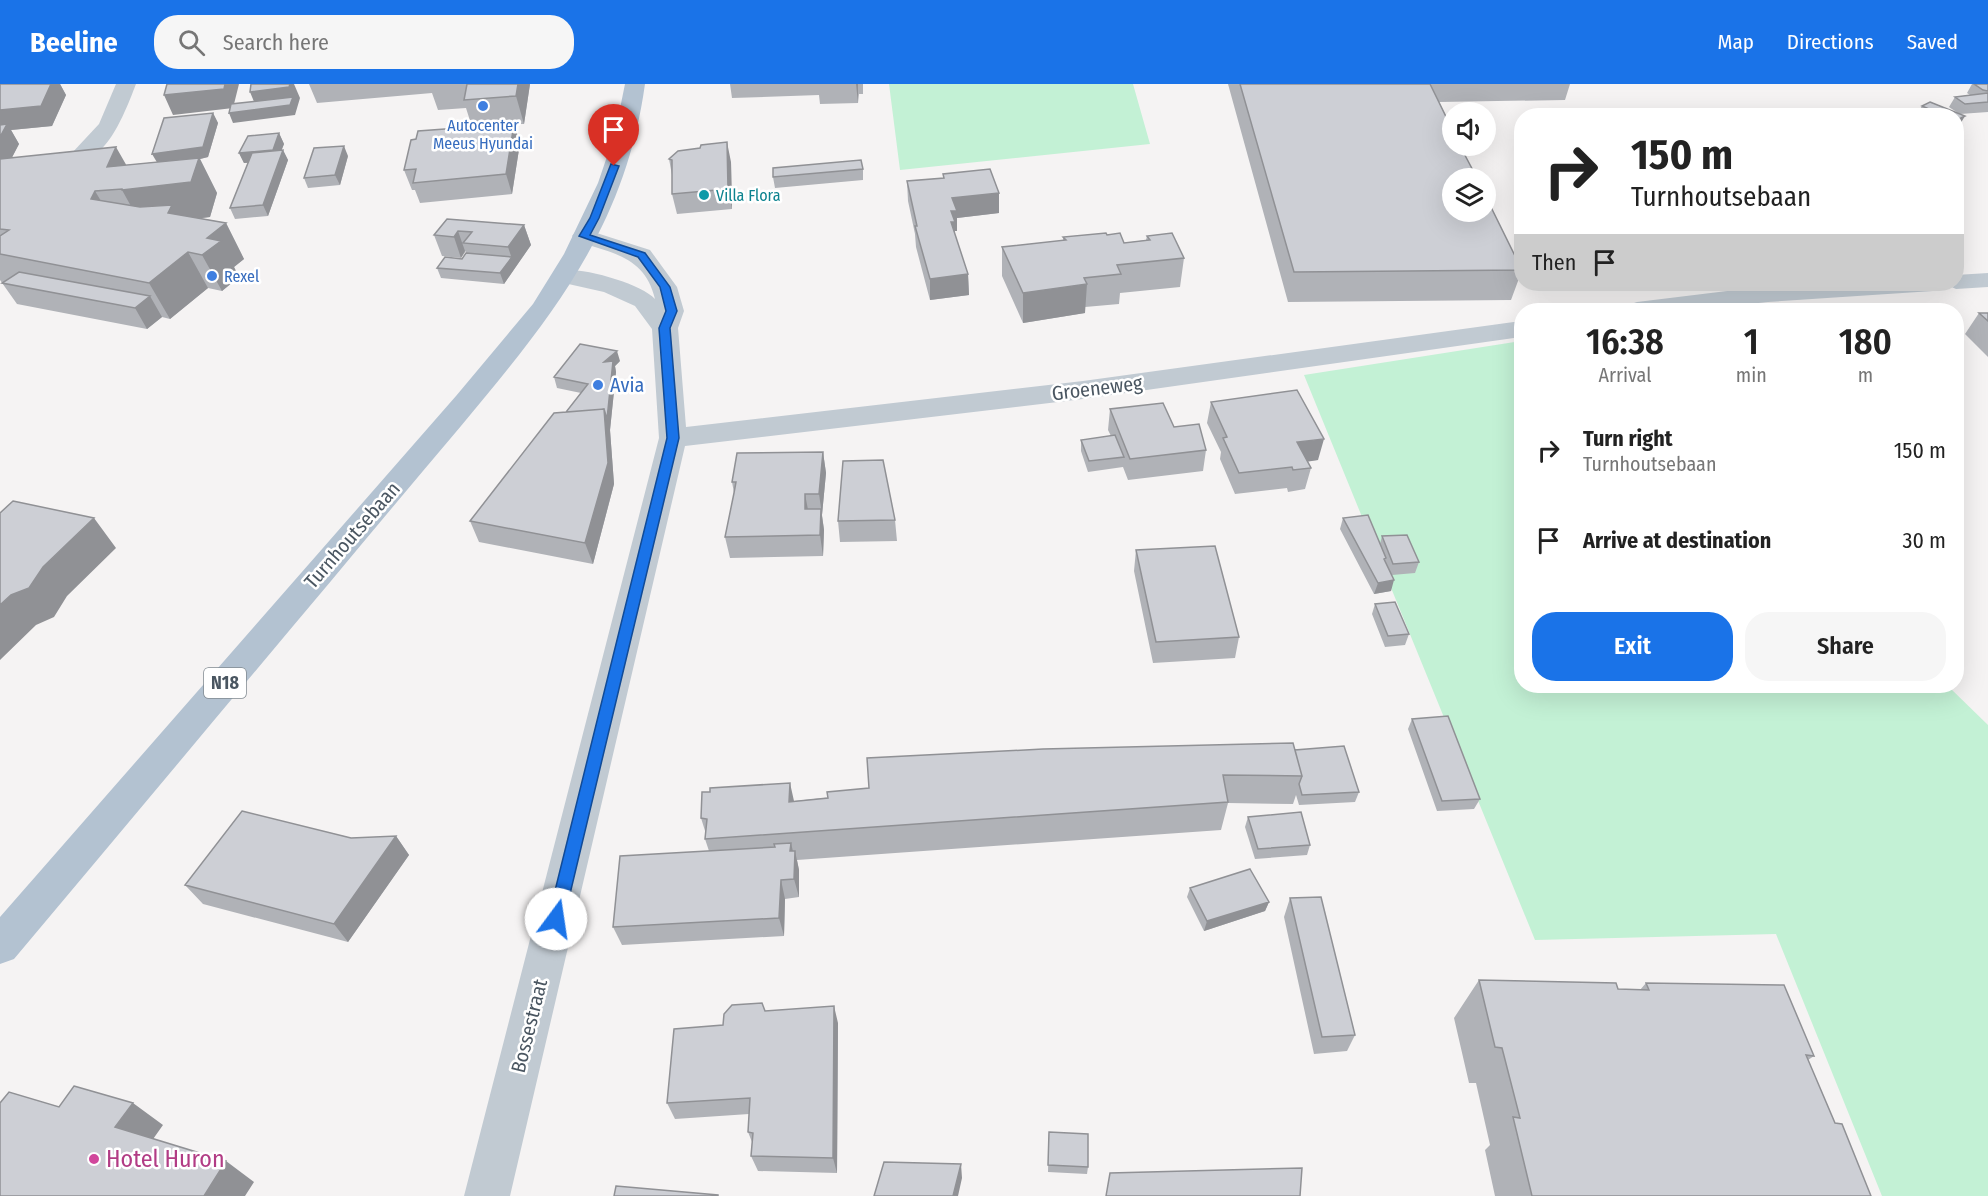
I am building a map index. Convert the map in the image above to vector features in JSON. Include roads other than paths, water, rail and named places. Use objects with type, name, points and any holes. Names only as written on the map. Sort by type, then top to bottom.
[{"type":"main road","name":"Turnhoutsebaan","points":[[0,946],[528,327],[564,276],[609,183],[633,104],[635,84]]},
{"type":"street","points":[[82,154],[109,126],[126,84]]},
{"type":"street","name":"Bossestraat","points":[[487,1196],[577,838],[673,438],[664,328],[671,311],[665,287],[641,255],[584,236]]},
{"type":"street","points":[[564,276],[612,285],[644,302],[664,328]]},
{"type":"street","points":[[1964,282],[1988,280]]},
{"type":"street","points":[[1694,303],[1768,294],[1818,291]]},
{"type":"street","name":"Groeneweg","points":[[673,438],[1083,390],[1514,330]]},
{"type":"place","name":"Autocenter Meeus Hyundai","points":[[483,106]]},
{"type":"place","name":"Villa Flora","points":[[704,195]]},
{"type":"place","name":"Rexel","points":[[212,276]]},
{"type":"place","name":"Avia","points":[[598,385]]},
{"type":"place","name":"Hotel Huron","points":[[94,1159]]}]
